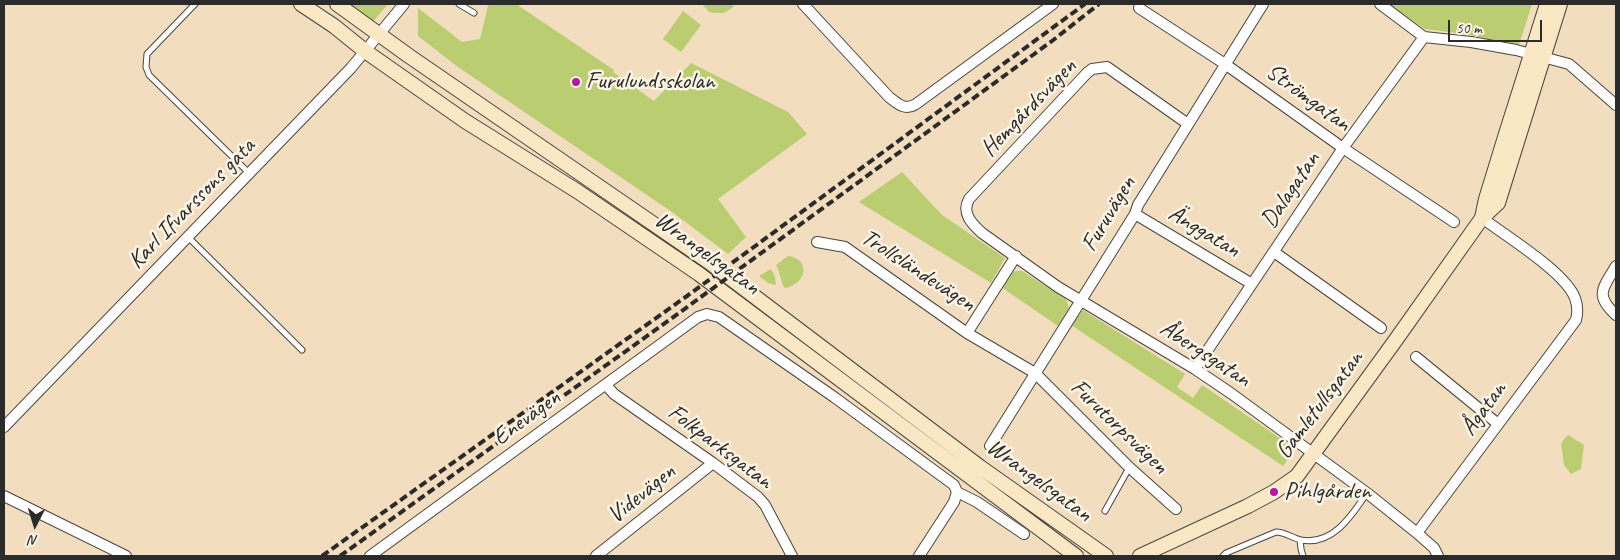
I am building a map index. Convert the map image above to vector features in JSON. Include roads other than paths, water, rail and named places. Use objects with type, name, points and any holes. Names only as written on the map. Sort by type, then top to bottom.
[{"type":"main road","name":"Wrangelsgatan","points":[[302,4],[334,26],[365,52],[465,121],[578,191],[699,274],[1076,556]]},
{"type":"main road","name":"Wrangelsgatan","points":[[337,4],[709,262],[980,467],[1106,556]]},
{"type":"main road","name":"Gamletullsgatan","points":[[1538,55],[1547,4]]},
{"type":"main road","name":"Gamletullsgatan","points":[[1140,556],[1274,492],[1297,476],[1482,218],[1486,199],[1538,55],[1560,4]]},
{"type":"street","name":"Karl Ifvarssons gata","points":[[4,427],[351,68],[404,4]]},
{"type":"street","points":[[802,4],[889,97],[899,105],[909,107],[916,104],[1053,4]]},
{"type":"street","name":"Furuvägen","points":[[990,446],[1263,4]]},
{"type":"street","points":[[1380,4],[1424,37],[1471,42],[1538,55],[1569,64],[1616,105]]},
{"type":"street","name":"Strömgatan","points":[[1139,8],[1225,64],[1343,148],[1454,222]]},
{"type":"street","name":"Dalagatan","points":[[1195,369],[1343,148],[1424,37]]},
{"type":"street","name":"Hemgårdsvägen","points":[[967,216],[969,198],[1092,69],[1102,66],[1107,67],[1188,124]]},
{"type":"street","name":"Änggatan","points":[[1134,214],[1252,284]]},
{"type":"street","name":"Åbergsgatan","points":[[967,216],[971,223],[982,233],[1058,287],[1195,369],[1313,454],[1418,533],[1434,548],[1438,556]]},
{"type":"street","name":"Ågatan","points":[[1418,533],[1576,320],[1578,306],[1571,290],[1558,274],[1482,218]]},
{"type":"street","name":"Trollsländevägen","points":[[817,242],[845,247],[967,333],[1016,256]]},
{"type":"street","name":"Änggatan","points":[[1274,252],[1381,328]]},
{"type":"street","points":[[1616,266],[1604,286],[1602,296],[1605,305],[1616,315]]},
{"type":"street","name":"Enevägen","points":[[370,556],[606,386],[698,317],[708,314]]},
{"type":"street","name":"Wrangelsgatan","points":[[708,314],[720,317],[954,485],[957,492],[977,502],[1024,534]]},
{"type":"street","name":"Furutorpsvägen","points":[[967,333],[1035,374],[1130,468],[1176,509]]},
{"type":"street","points":[[1416,357],[1498,424]]},
{"type":"street","name":"Folkparksgatan","points":[[606,386],[614,394],[758,497],[765,505],[792,556]]},
{"type":"street","name":"Videvägen","points":[[596,556],[713,463]]},
{"type":"street","points":[[919,556],[954,502],[957,492]]},
{"type":"street","points":[[4,496],[126,556]]},
{"type":"lane","points":[[195,4],[148,54],[146,67],[149,75],[249,173]]},
{"type":"lane","points":[[459,4],[474,13]]},
{"type":"lane","points":[[188,237],[302,350]]},
{"type":"lane","points":[[1105,510],[1130,468]]},
{"type":"lane","points":[[1224,556],[1226,553],[1276,532],[1283,532],[1300,540],[1310,540],[1334,534],[1348,520],[1367,493]]},
{"type":"lane","points":[[1300,540],[1300,550],[1303,556]]},
{"type":"railway","points":[[322,556],[687,296],[1085,4]]},
{"type":"railway","points":[[340,556],[679,313],[1052,41],[1099,4]]},
{"type":"place","name":"Furulundsskolan","points":[[576,82]]},
{"type":"place","name":"Pihlgården","points":[[1274,492]]}]
